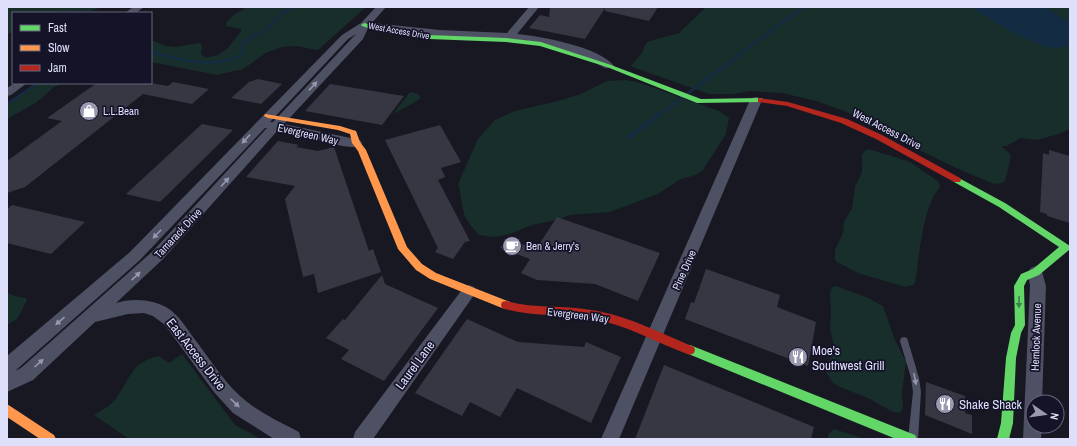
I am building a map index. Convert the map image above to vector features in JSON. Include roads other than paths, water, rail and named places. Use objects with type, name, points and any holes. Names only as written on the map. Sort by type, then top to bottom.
[{"type":"street","name":"Tamarack Drive","points":[[7,369],[11,363],[135,256],[271,121],[327,63],[360,37],[364,25],[381,7]]},
{"type":"street","points":[[508,37],[534,7]]},
{"type":"street","name":"West Access Drive","points":[[364,25],[441,33],[540,38],[559,43],[601,60],[609,66],[694,99],[715,102],[756,100],[775,102],[816,112],[844,121],[866,131],[1002,205],[1066,247]]},
{"type":"street","points":[[7,93],[20,84]]},
{"type":"street","name":"Pine Drive","points":[[610,439],[694,249],[756,100]]},
{"type":"street","name":"Tamarack Drive","points":[[7,384],[27,374],[89,319],[168,244],[271,121]]},
{"type":"street","name":"Evergreen Way","points":[[271,121],[340,141],[356,143],[362,150],[404,249],[419,268],[426,272],[501,304],[519,308],[582,313],[606,317],[655,335],[912,439]]},
{"type":"street","name":"Hemlock Avenue","points":[[1003,439],[1007,424],[1011,358],[1016,333],[1020,325],[1019,286],[1024,277],[1036,272],[1066,247]]},
{"type":"street","name":"Hemlock Avenue","points":[[1033,394],[1038,286],[1036,272]]},
{"type":"street","name":"Laurel Lane","points":[[362,439],[469,291]]},
{"type":"street","name":"East Access Drive","points":[[89,319],[112,310],[129,307],[150,308],[162,313],[174,324],[232,400],[248,414],[292,439]]},
{"type":"street","points":[[7,410],[50,439]]},
{"type":"lane","points":[[904,341],[915,378],[917,392],[912,439]]},
{"type":"water","points":[[971,7],[1045,7],[1070,23],[1070,45],[1055,48],[1035,43],[1012,32]]},
{"type":"waterway","points":[[152,52],[197,62],[220,62],[231,59],[242,55],[243,42],[265,31],[282,13],[293,7]]},
{"type":"waterway","points":[[659,115],[803,7]]},
{"type":"waterway","points":[[7,104],[37,84]]},
{"type":"waterway","points":[[629,137],[660,114]]},
{"type":"place","name":"L.L.Bean","points":[[89,111]]},
{"type":"place","name":"Ben & Jerry's","points":[[512,246]]},
{"type":"place","name":"Moe's Southwest Grill","points":[[798,357]]},
{"type":"place","name":"Shake Shack","points":[[945,404]]}]
